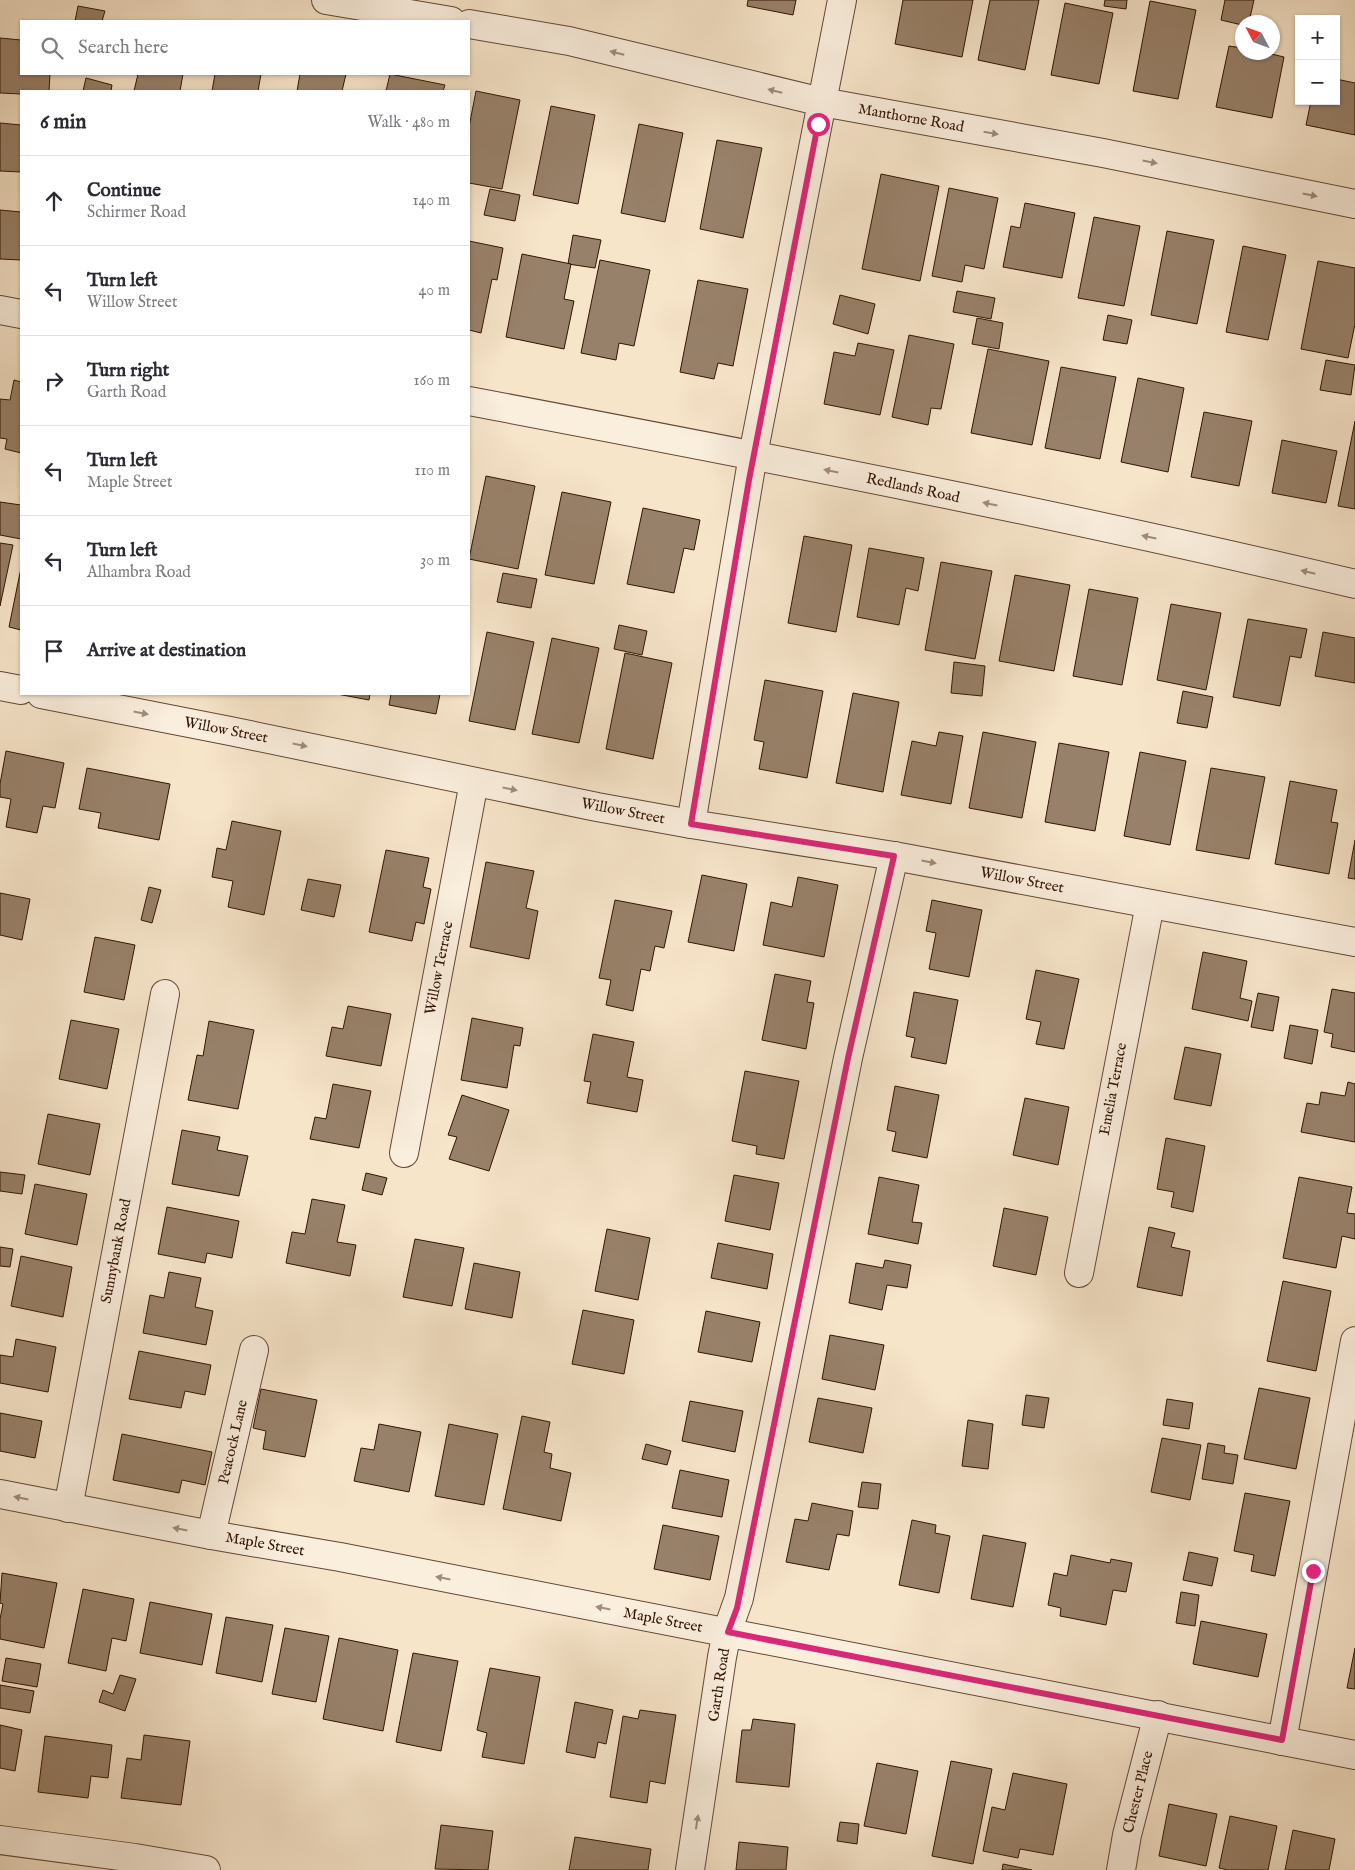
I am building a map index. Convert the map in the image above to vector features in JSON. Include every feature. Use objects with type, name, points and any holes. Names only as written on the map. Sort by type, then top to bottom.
[{"type":"street","points":[[326,0],[445,20]]},
{"type":"street","points":[[691,824],[754,455],[842,0]]},
{"type":"street","name":"Manthorne Road","points":[[470,24],[569,41],[822,102],[1103,152],[1355,204]]},
{"type":"street","points":[[0,310],[20,314]]},
{"type":"street","name":"Redlands Road","points":[[470,401],[754,455],[1216,551],[1355,584]]},
{"type":"street","points":[[0,686],[20,690]]},
{"type":"street","name":"Willow Street","points":[[46,695],[691,824],[894,856],[1355,942]]},
{"type":"street","name":"Willow Terrace","points":[[404,1154],[474,782]]},
{"type":"street","name":"Garth Road","points":[[690,1870],[722,1657],[738,1603],[848,1058],[894,856]]},
{"type":"street","name":"Emelia Terrace","points":[[1079,1273],[1150,904]]},
{"type":"street","name":"Sunnybank Road","points":[[68,1508],[165,994]]},
{"type":"street","points":[[1282,1740],[1355,1341]]},
{"type":"street","name":"Peacock Lane","points":[[211,1535],[254,1350]]},
{"type":"street","name":"Maple Street","points":[[0,1494],[211,1535],[340,1557],[1158,1715],[1355,1755]]},
{"type":"street","name":"Chester Place","points":[[1121,1870],[1127,1835],[1158,1715]]},
{"type":"street","points":[[0,1840],[135,1858],[206,1870]]},
{"type":"building","points":[[748,0],[796,0],[793,15],[747,6]]},
{"type":"building","points":[[903,0],[973,0],[962,57],[895,44]]},
{"type":"building","points":[[990,0],[1039,0],[1025,70],[978,60]]},
{"type":"building","points":[[1105,0],[1127,0],[1126,9],[1104,6]]},
{"type":"building","points":[[1225,0],[1254,0],[1251,15],[1235,15],[1235,23],[1221,20]]},
{"type":"building","points":[[1150,1],[1196,10],[1178,99],[1133,91]]},
{"type":"building","points":[[1065,3],[1113,13],[1099,84],[1051,75]]},
{"type":"building","points":[[78,6],[105,11],[102,20],[75,20]]},
{"type":"building","points":[[0,38],[20,40],[20,75],[50,75],[49,90],[20,90],[20,94],[0,93]]},
{"type":"building","points":[[1229,46],[1235,47],[1235,60],[1280,60],[1280,56],[1284,57],[1272,118],[1216,107]]},
{"type":"building","points":[[138,75],[183,75],[180,90],[134,90]]},
{"type":"building","points":[[215,75],[261,75],[258,90],[212,90]]},
{"type":"building","points":[[300,75],[346,75],[342,90],[297,90]]},
{"type":"building","points":[[390,75],[445,85],[443,90],[386,90]]},
{"type":"building","points":[[86,78],[112,85],[111,90],[83,90]]},
{"type":"building","points":[[1340,80],[1355,83],[1355,135],[1306,125],[1310,105],[1340,105]]},
{"type":"building","points":[[476,91],[520,100],[502,189],[470,183],[470,122]]},
{"type":"building","points":[[551,106],[595,115],[578,204],[533,195]]},
{"type":"building","points":[[0,123],[20,125],[20,172],[0,171]]},
{"type":"building","points":[[639,124],[683,133],[665,222],[621,213]]},
{"type":"building","points":[[717,140],[762,148],[743,238],[700,229]]},
{"type":"building","points":[[881,174],[939,186],[920,281],[862,269]]},
{"type":"building","points":[[949,188],[998,198],[984,269],[965,265],[962,282],[932,276]]},
{"type":"building","points":[[490,189],[520,195],[515,221],[484,215]]},
{"type":"building","points":[[1025,203],[1075,213],[1062,278],[1003,267],[1011,226],[1020,228]]},
{"type":"building","points":[[0,210],[20,212],[20,260],[0,259]]},
{"type":"building","points":[[1094,217],[1140,226],[1124,306],[1078,298]]},
{"type":"building","points":[[1167,231],[1214,240],[1197,324],[1151,315]]},
{"type":"building","points":[[573,235],[601,240],[595,268],[568,264]]},
{"type":"building","points":[[470,241],[503,248],[497,280],[492,279],[481,333],[470,330]]},
{"type":"building","points":[[1243,246],[1286,255],[1268,340],[1226,332]]},
{"type":"building","points":[[522,254],[571,264],[564,299],[574,301],[564,349],[506,337]]},
{"type":"building","points":[[600,260],[650,270],[634,346],[619,343],[616,360],[581,353]]},
{"type":"building","points":[[1318,261],[1355,268],[1355,324],[1348,358],[1301,349]]},
{"type":"building","points":[[698,280],[748,289],[733,366],[718,363],[714,379],[680,372]]},
{"type":"building","points":[[957,291],[995,298],[991,319],[953,312]]},
{"type":"building","points":[[840,295],[875,304],[868,334],[833,324]]},
{"type":"building","points":[[1108,315],[1132,320],[1127,344],[1103,340]]},
{"type":"building","points":[[977,318],[1003,323],[999,349],[972,344]]},
{"type":"building","points":[[909,335],[954,344],[941,409],[931,408],[928,425],[892,417]]},
{"type":"building","points":[[858,343],[894,350],[880,415],[824,404],[834,352],[855,356]]},
{"type":"building","points":[[988,349],[1049,361],[1032,445],[971,433]]},
{"type":"building","points":[[1326,360],[1355,365],[1351,395],[1320,390]]},
{"type":"building","points":[[1061,367],[1116,377],[1100,459],[1045,448]]},
{"type":"building","points":[[1138,378],[1184,388],[1168,472],[1121,462]]},
{"type":"building","points":[[14,380],[20,382],[20,453],[5,449],[7,439],[0,438],[0,399],[10,400]]},
{"type":"building","points":[[1204,412],[1252,421],[1239,486],[1191,477]]},
{"type":"building","points":[[1355,421],[1355,509],[1338,506]]},
{"type":"building","points":[[1282,440],[1337,451],[1326,503],[1272,493]]},
{"type":"building","points":[[486,476],[535,486],[518,569],[470,559]]},
{"type":"building","points":[[562,492],[611,502],[594,584],[545,575]]},
{"type":"building","points":[[0,502],[20,505],[20,539],[0,535]]},
{"type":"building","points":[[643,508],[700,520],[694,550],[684,548],[674,593],[627,584]]},
{"type":"building","points":[[804,536],[852,545],[836,632],[788,623]]},
{"type":"building","points":[[0,543],[13,545],[0,606]]},
{"type":"building","points":[[869,548],[924,558],[918,591],[906,588],[899,625],[857,617]]},
{"type":"building","points":[[941,562],[992,571],[975,659],[925,650]]},
{"type":"building","points":[[20,573],[20,630],[9,627]]},
{"type":"building","points":[[503,573],[537,579],[531,608],[497,602]]},
{"type":"building","points":[[1015,575],[1070,585],[1054,671],[999,661]]},
{"type":"building","points":[[1089,589],[1138,598],[1122,685],[1073,676]]},
{"type":"building","points":[[1171,604],[1221,613],[1206,690],[1157,680]]},
{"type":"building","points":[[1248,619],[1307,629],[1301,658],[1290,656],[1280,706],[1233,697]]},
{"type":"building","points":[[619,625],[647,631],[642,655],[614,649]]},
{"type":"building","points":[[487,632],[534,642],[515,730],[469,721]]},
{"type":"building","points":[[1323,632],[1355,638],[1355,683],[1315,676]]},
{"type":"building","points":[[552,638],[599,648],[579,743],[532,734]]},
{"type":"building","points":[[625,653],[672,663],[653,759],[606,749]]},
{"type":"building","points":[[954,662],[985,666],[982,696],[951,693]]},
{"type":"building","points":[[765,680],[823,691],[807,778],[759,769],[764,742],[754,740]]},
{"type":"building","points":[[1183,691],[1213,697],[1207,728],[1177,723]]},
{"type":"building","points":[[853,693],[899,702],[883,792],[836,783]]},
{"type":"building","points":[[342,695],[370,695],[369,700]]},
{"type":"building","points":[[391,695],[440,695],[436,714],[389,705]]},
{"type":"building","points":[[939,732],[963,736],[951,804],[901,795],[912,741],[936,746]]},
{"type":"building","points":[[983,732],[1036,742],[1022,818],[969,808]]},
{"type":"building","points":[[1059,743],[1109,752],[1095,831],[1045,822]]},
{"type":"building","points":[[6,751],[64,763],[55,808],[43,806],[37,833],[6,827],[11,799],[0,797],[0,784]]},
{"type":"building","points":[[1140,752],[1186,761],[1170,845],[1124,836]]},
{"type":"building","points":[[87,768],[170,784],[159,840],[98,828],[101,813],[79,809]]},
{"type":"building","points":[[1211,768],[1265,777],[1249,859],[1196,850]]},
{"type":"building","points":[[1290,781],[1337,790],[1331,822],[1338,823],[1329,874],[1275,864]]},
{"type":"building","points":[[232,821],[281,831],[264,915],[228,907],[233,881],[212,877],[217,848],[226,850]]},
{"type":"building","points":[[1355,840],[1355,879],[1348,878]]},
{"type":"building","points":[[386,850],[429,858],[423,887],[431,889],[424,924],[416,922],[412,941],[369,932]]},
{"type":"building","points":[[486,862],[534,871],[526,908],[538,911],[529,959],[470,947]]},
{"type":"building","points":[[702,875],[747,884],[734,951],[688,942]]},
{"type":"building","points":[[798,877],[838,885],[824,957],[763,945],[771,902],[792,907]]},
{"type":"building","points":[[308,879],[341,885],[334,917],[301,910]]},
{"type":"building","points":[[149,887],[161,890],[152,923],[141,920]]},
{"type":"building","points":[[0,893],[30,899],[22,940],[0,935]]},
{"type":"building","points":[[615,900],[672,911],[664,948],[655,946],[650,971],[641,969],[633,1011],[606,1005],[611,980],[599,978]]},
{"type":"building","points":[[932,900],[982,910],[969,977],[929,969],[936,933],[926,931]]},
{"type":"building","points":[[95,937],[135,945],[124,1000],[84,992]]},
{"type":"building","points":[[1203,952],[1247,961],[1240,998],[1252,1001],[1248,1021],[1192,1009]]},
{"type":"building","points":[[1036,970],[1079,979],[1064,1049],[1036,1044],[1041,1022],[1026,1019]]},
{"type":"building","points":[[775,974],[811,981],[807,1002],[814,1003],[806,1049],[762,1040]]},
{"type":"building","points":[[1332,989],[1355,993],[1355,1052],[1331,1047],[1333,1034],[1324,1032]]},
{"type":"building","points":[[914,992],[958,1000],[946,1064],[911,1057],[915,1038],[906,1036]]},
{"type":"building","points":[[1258,993],[1279,997],[1273,1031],[1251,1027]]},
{"type":"building","points":[[348,1006],[391,1014],[381,1066],[326,1056],[332,1027],[343,1029]]},
{"type":"building","points":[[472,1018],[523,1028],[520,1046],[514,1045],[507,1088],[461,1080]]},
{"type":"building","points":[[71,1020],[119,1029],[107,1089],[59,1079]]},
{"type":"building","points":[[209,1021],[254,1030],[238,1109],[188,1100],[197,1055],[203,1056]]},
{"type":"building","points":[[1290,1025],[1318,1030],[1312,1064],[1284,1058]]},
{"type":"building","points":[[593,1034],[634,1042],[627,1077],[643,1080],[637,1112],[587,1103],[591,1082],[584,1081]]},
{"type":"building","points":[[1185,1047],[1221,1054],[1211,1106],[1174,1099]]},
{"type":"building","points":[[745,1071],[799,1081],[784,1159],[756,1154],[757,1146],[732,1141]]},
{"type":"building","points":[[1348,1082],[1355,1084],[1355,1142],[1301,1132],[1307,1103],[1319,1105],[1321,1092],[1345,1096]]},
{"type":"building","points":[[333,1084],[371,1091],[359,1148],[310,1139],[315,1117],[326,1119]]},
{"type":"building","points":[[895,1086],[939,1095],[927,1158],[892,1151],[896,1132],[887,1130]]},
{"type":"building","points":[[462,1095],[509,1110],[489,1171],[449,1159],[457,1137],[448,1135]]},
{"type":"building","points":[[1025,1098],[1069,1107],[1058,1165],[1013,1155]]},
{"type":"building","points":[[48,1114],[100,1124],[90,1175],[38,1164]]},
{"type":"building","points":[[182,1130],[220,1137],[217,1150],[248,1156],[239,1196],[172,1184]]},
{"type":"building","points":[[1166,1138],[1205,1146],[1193,1212],[1171,1207],[1174,1192],[1157,1189]]},
{"type":"building","points":[[0,1172],[25,1175],[22,1194],[0,1191]]},
{"type":"building","points":[[366,1173],[387,1178],[382,1195],[362,1190]]},
{"type":"building","points":[[734,1175],[779,1183],[770,1230],[725,1221]]},
{"type":"building","points":[[879,1177],[919,1185],[912,1222],[922,1223],[918,1244],[868,1234]]},
{"type":"building","points":[[1299,1177],[1352,1187],[1347,1213],[1355,1214],[1355,1239],[1342,1236],[1336,1268],[1283,1258]]},
{"type":"building","points":[[35,1184],[87,1194],[77,1245],[25,1234]]},
{"type":"building","points":[[312,1199],[345,1205],[337,1242],[356,1245],[350,1276],[286,1263],[292,1232],[305,1234]]},
{"type":"building","points":[[167,1207],[239,1221],[232,1258],[207,1253],[205,1263],[158,1254]]},
{"type":"building","points":[[1004,1208],[1048,1217],[1036,1275],[993,1266]]},
{"type":"building","points":[[1149,1227],[1175,1233],[1171,1247],[1190,1251],[1182,1296],[1137,1287]]},
{"type":"building","points":[[607,1229],[650,1238],[638,1300],[595,1291]]},
{"type":"building","points":[[415,1239],[464,1248],[452,1306],[403,1297]]},
{"type":"building","points":[[718,1243],[773,1254],[767,1289],[711,1278]]},
{"type":"building","points":[[0,1247],[13,1249],[10,1267],[0,1266]]},
{"type":"building","points":[[21,1256],[72,1267],[63,1317],[11,1306]]},
{"type":"building","points":[[885,1260],[911,1265],[907,1288],[887,1285],[882,1310],[849,1303],[856,1263],[883,1268]]},
{"type":"building","points":[[474,1263],[520,1272],[512,1318],[465,1309]]},
{"type":"building","points":[[169,1272],[201,1278],[195,1307],[213,1311],[206,1345],[143,1333],[150,1295],[164,1298]]},
{"type":"building","points":[[1283,1281],[1331,1291],[1316,1371],[1267,1361]]},
{"type":"building","points":[[583,1310],[634,1320],[624,1374],[572,1364]]},
{"type":"building","points":[[706,1311],[760,1322],[752,1362],[698,1352]]},
{"type":"building","points":[[830,1335],[884,1345],[875,1390],[822,1379]]},
{"type":"building","points":[[16,1339],[56,1347],[48,1392],[0,1383],[0,1355],[13,1357]]},
{"type":"building","points":[[139,1351],[211,1365],[205,1395],[185,1391],[181,1408],[129,1399]]},
{"type":"building","points":[[1259,1388],[1310,1398],[1296,1469],[1244,1459]]},
{"type":"building","points":[[261,1389],[317,1400],[305,1457],[263,1449],[266,1431],[253,1428]]},
{"type":"building","points":[[1026,1395],[1049,1398],[1044,1428],[1022,1425]]},
{"type":"building","points":[[818,1398],[872,1408],[863,1453],[809,1442]]},
{"type":"building","points":[[1167,1399],[1193,1403],[1189,1429],[1163,1425]]},
{"type":"building","points":[[690,1401],[743,1411],[735,1452],[682,1441]]},
{"type":"building","points":[[0,1413],[42,1421],[35,1458],[0,1451]]},
{"type":"building","points":[[522,1416],[550,1422],[544,1452],[552,1454],[550,1468],[571,1473],[561,1521],[503,1509]]},
{"type":"building","points":[[968,1420],[993,1424],[988,1469],[962,1466]]},
{"type":"building","points":[[379,1424],[421,1432],[409,1492],[354,1481],[361,1448],[374,1450]]},
{"type":"building","points":[[449,1424],[498,1434],[484,1505],[435,1496]]},
{"type":"building","points":[[122,1434],[212,1452],[205,1485],[182,1480],[179,1493],[113,1480]]},
{"type":"building","points":[[1162,1438],[1201,1445],[1190,1500],[1151,1492]]},
{"type":"building","points":[[1208,1443],[1225,1446],[1224,1453],[1238,1455],[1233,1484],[1202,1479]]},
{"type":"building","points":[[646,1444],[671,1451],[667,1465],[642,1459]]},
{"type":"building","points":[[680,1470],[729,1480],[722,1517],[672,1508]]},
{"type":"building","points":[[862,1482],[881,1484],[878,1509],[858,1507]]},
{"type":"building","points":[[1245,1493],[1290,1501],[1275,1576],[1251,1571],[1254,1555],[1234,1551]]},
{"type":"building","points":[[812,1503],[853,1511],[849,1536],[837,1534],[829,1570],[786,1562],[795,1519],[808,1521]]},
{"type":"building","points":[[912,1520],[936,1525],[935,1533],[950,1536],[939,1593],[899,1585]]},
{"type":"building","points":[[663,1525],[719,1536],[710,1580],[654,1569]]},
{"type":"building","points":[[983,1535],[1026,1543],[1013,1607],[971,1599]]},
{"type":"building","points":[[1189,1552],[1218,1558],[1212,1586],[1183,1580]]},
{"type":"building","points":[[1071,1555],[1110,1563],[1111,1559],[1132,1563],[1126,1592],[1113,1590],[1106,1625],[1060,1616],[1061,1608],[1048,1605],[1054,1573],[1067,1576]]},
{"type":"building","points":[[2,1573],[57,1583],[44,1648],[0,1639],[0,1619],[3,1604],[0,1603]]},
{"type":"building","points":[[83,1589],[134,1599],[126,1641],[112,1638],[106,1671],[68,1663]]},
{"type":"building","points":[[1181,1592],[1199,1595],[1195,1626],[1176,1623]]},
{"type":"building","points":[[150,1602],[212,1614],[202,1665],[140,1653]]},
{"type":"building","points":[[226,1617],[273,1625],[262,1682],[216,1673]]},
{"type":"building","points":[[1201,1621],[1267,1634],[1258,1677],[1193,1664]]},
{"type":"building","points":[[285,1628],[329,1636],[316,1702],[272,1694]]},
{"type":"building","points":[[339,1638],[398,1650],[383,1731],[323,1719]]},
{"type":"building","points":[[1355,1648],[1355,1689],[1347,1688]]},
{"type":"building","points":[[413,1653],[458,1661],[441,1751],[396,1742]]},
{"type":"building","points":[[6,1658],[41,1664],[37,1687],[2,1681]]},
{"type":"building","points":[[490,1668],[540,1677],[524,1764],[482,1757],[487,1733],[477,1730]]},
{"type":"building","points":[[120,1675],[136,1679],[125,1711],[99,1702],[103,1690],[113,1694]]},
{"type":"building","points":[[0,1685],[34,1691],[30,1713],[0,1708]]},
{"type":"building","points":[[575,1702],[613,1710],[606,1744],[598,1742],[595,1758],[566,1752]]},
{"type":"building","points":[[640,1710],[676,1715],[665,1784],[650,1781],[647,1803],[610,1797],[623,1716],[638,1719]]},
{"type":"building","points":[[753,1719],[795,1724],[789,1787],[736,1782],[742,1730],[751,1730]]},
{"type":"building","points":[[0,1725],[22,1730],[15,1771],[0,1768]]},
{"type":"building","points":[[144,1735],[190,1741],[181,1805],[121,1798],[127,1758],[141,1760]]},
{"type":"building","points":[[45,1736],[112,1745],[108,1778],[91,1776],[88,1798],[38,1792]]},
{"type":"building","points":[[951,1761],[992,1769],[973,1864],[932,1856]]},
{"type":"building","points":[[877,1763],[918,1771],[906,1834],[864,1826]]},
{"type":"building","points":[[1013,1773],[1067,1784],[1053,1855],[1020,1849],[1018,1858],[983,1851],[992,1807],[1005,1810]]},
{"type":"building","points":[[1169,1804],[1217,1814],[1206,1866],[1159,1856]]},
{"type":"building","points":[[1230,1816],[1277,1826],[1268,1870],[1228,1870],[1219,1868]]},
{"type":"building","points":[[840,1822],[859,1824],[857,1844],[837,1841]]},
{"type":"building","points":[[441,1825],[493,1831],[488,1870],[435,1869]]},
{"type":"building","points":[[1293,1830],[1335,1839],[1329,1870],[1285,1870]]},
{"type":"building","points":[[575,1837],[651,1849],[648,1870],[569,1870]]},
{"type":"building","points":[[739,1842],[788,1847],[786,1870],[736,1870]]},
{"type":"building","points":[[1003,1864],[1032,1870],[1002,1870]]},
{"type":"route","points":[[818,124],[749,480],[691,824],[894,856],[848,1058],[737,1608],[728,1632],[1282,1740],[1313,1571]]}]
